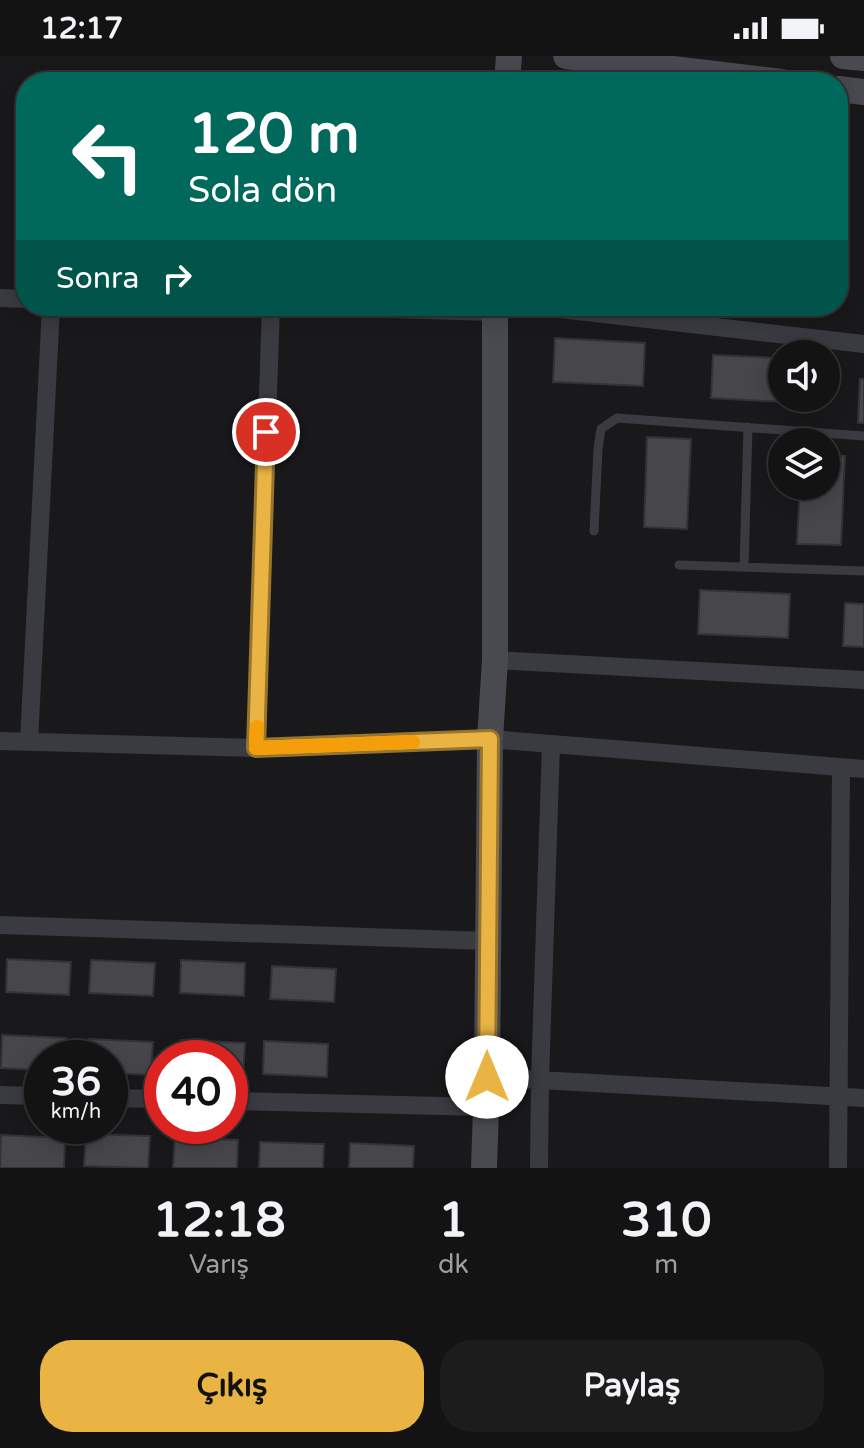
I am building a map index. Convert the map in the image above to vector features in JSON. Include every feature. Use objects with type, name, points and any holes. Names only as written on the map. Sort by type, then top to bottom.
[{"type":"street","points":[[566,56],[698,72]]},
{"type":"street","points":[[843,56],[864,58]]},
{"type":"street","points":[[29,742],[50,316]]},
{"type":"street","points":[[256,748],[271,316]]},
{"type":"street","points":[[484,1168],[490,739],[495,660],[495,316]]},
{"type":"street","points":[[621,316],[864,344]]},
{"type":"street","points":[[495,660],[864,680]]},
{"type":"street","points":[[0,741],[256,748],[490,739],[864,769]]},
{"type":"street","points":[[539,1168],[551,744]]},
{"type":"street","points":[[838,1168],[841,768]]},
{"type":"street","points":[[0,925],[488,941]]},
{"type":"street","points":[[487,1077],[864,1098]]},
{"type":"street","points":[[0,1095],[24,1096]]},
{"type":"street","points":[[248,1101],[485,1107]]},
{"type":"lane","points":[[594,531],[601,429],[617,418],[864,436]]},
{"type":"lane","points":[[744,567],[748,427]]},
{"type":"lane","points":[[679,565],[864,571]]},
{"type":"building","points":[[555,338],[645,343],[643,386],[553,382]]},
{"type":"building","points":[[713,355],[768,357],[768,401],[711,398]]},
{"type":"building","points":[[860,379],[864,379],[864,423],[858,423]]},
{"type":"building","points":[[647,437],[691,439],[687,529],[644,527]]},
{"type":"building","points":[[840,456],[845,456],[841,545],[797,544],[799,500],[840,500]]},
{"type":"building","points":[[700,590],[790,594],[788,638],[698,634]]},
{"type":"building","points":[[845,603],[864,604],[864,647],[843,646]]},
{"type":"building","points":[[7,959],[71,962],[69,995],[6,992]]},
{"type":"building","points":[[91,960],[155,963],[153,996],[89,993]]},
{"type":"building","points":[[181,960],[245,963],[244,996],[180,993]]},
{"type":"building","points":[[272,966],[336,969],[334,1002],[270,999]]},
{"type":"building","points":[[2,1035],[66,1038],[24,1040],[24,1069],[1,1068]]},
{"type":"building","points":[[128,1041],[144,1042],[144,1075],[128,1074]]},
{"type":"building","points":[[264,1041],[328,1044],[327,1077],[263,1074]]},
{"type":"building","points":[[1,1135],[24,1136],[24,1144],[65,1144],[64,1168],[0,1168]]},
{"type":"building","points":[[128,1135],[144,1136],[144,1144],[150,1144],[148,1168],[84,1166],[85,1144],[128,1144]]},
{"type":"building","points":[[260,1142],[324,1144],[323,1168],[259,1168]]},
{"type":"building","points":[[350,1143],[414,1146],[413,1168],[349,1168]]},
{"type":"building","points":[[175,1144],[238,1144],[237,1168],[173,1168]]},
{"type":"slow traffic","points":[[257,727],[256,748],[413,742]]},
{"type":"route","points":[[266,432],[256,748],[490,739],[487,1077]]}]
